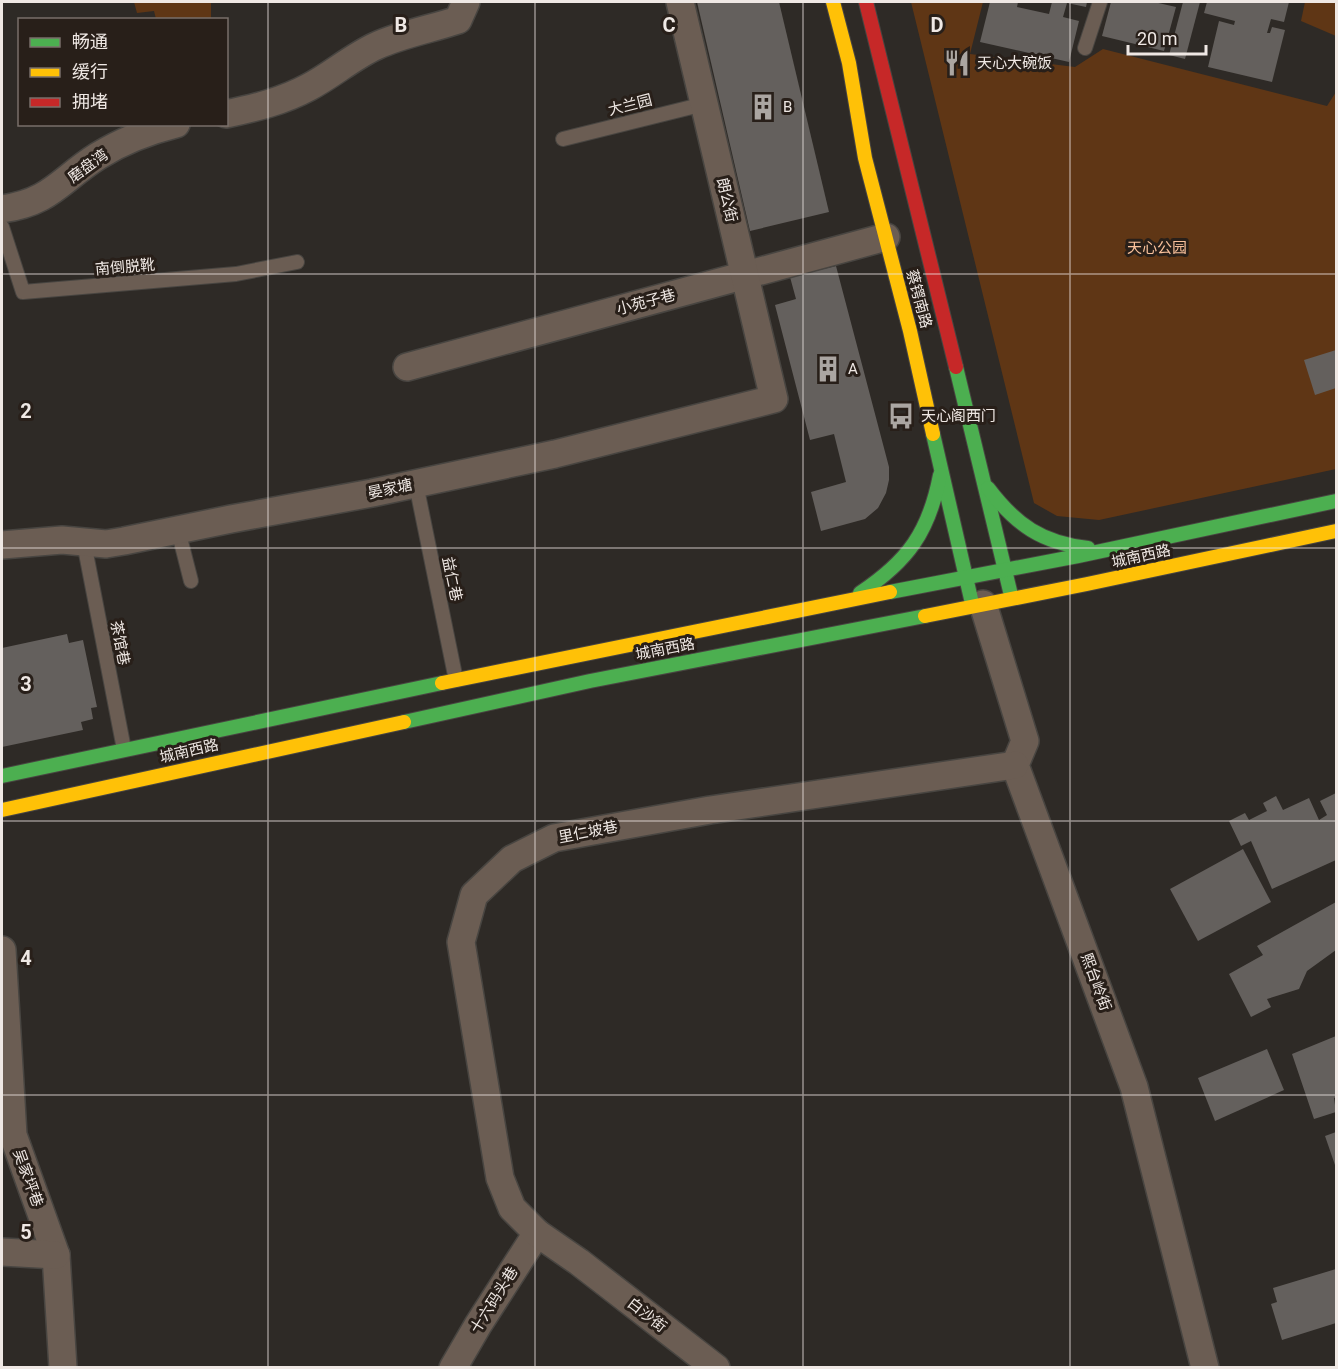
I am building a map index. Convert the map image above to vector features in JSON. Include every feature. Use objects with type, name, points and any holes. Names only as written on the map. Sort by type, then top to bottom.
[{"type":"main road","name":"蔡锷南路","points":[[833,2],[849,63],[865,158],[910,331],[966,577],[977,605]]},
{"type":"main road","name":"蔡锷南路","points":[[866,2],[986,485],[1012,599]]},
{"type":"main road","points":[[847,601],[883,579],[907,555],[926,529],[937,499],[941,467]]},
{"type":"main road","points":[[986,485],[1003,510],[1023,526],[1047,540],[1077,548],[1111,549]]},
{"type":"main road","name":"城南西路","points":[[2,776],[456,680],[1111,549],[1336,501]]},
{"type":"main road","name":"城南西路","points":[[2,810],[590,681],[1012,599],[1336,531]]},
{"type":"street","points":[[228,114],[286,98],[316,83],[373,47],[458,20],[466,2]]},
{"type":"street","name":"朗公街","points":[[680,2],[774,399]]},
{"type":"street","name":"磨盘湾","points":[[2,209],[17,207],[50,193],[97,156],[130,139],[170,126]]},
{"type":"street","name":"小苑子巷","points":[[407,367],[886,237]]},
{"type":"street","name":"晏家塘","points":[[2,545],[62,540],[106,544],[124,541],[416,484],[555,454],[774,399]]},
{"type":"street","points":[[977,605],[1025,741],[1016,765]]},
{"type":"street","name":"里仁坡巷","points":[[579,1262],[537,1233],[512,1208],[500,1178],[461,942],[474,895],[512,859],[554,838],[710,810],[1016,765]]},
{"type":"street","name":"熙台岭街","points":[[1016,765],[1134,1087],[1205,1368]]},
{"type":"street","name":"吴家坪巷","points":[[2,951],[13,1135],[56,1255],[63,1368]]},
{"type":"street","name":"十六码头巷","points":[[453,1368],[537,1233]]},
{"type":"street","points":[[2,1252],[56,1255]]},
{"type":"street","name":"白沙街","points":[[579,1262],[716,1368]]},
{"type":"lane","points":[[1085,48],[1100,2]]},
{"type":"lane","name":"大兰园","points":[[563,139],[704,104]]},
{"type":"lane","name":"南倒脱靴","points":[[2,227],[23,292],[237,274],[297,262]]},
{"type":"lane","name":"益仁巷","points":[[416,484],[456,680]]},
{"type":"lane","points":[[178,530],[191,581]]},
{"type":"lane","name":"茶馆巷","points":[[84,543],[124,749]]},
{"type":"green space","points":[[134,2],[211,2],[211,18],[156,18],[154,11],[137,13]]},
{"type":"green space","name":"天心公园","points":[[911,2],[983,2],[970,54],[1075,67],[1103,49],[1327,106],[1336,92],[1336,469],[1099,520],[1057,516],[1034,503]]},
{"type":"green space","points":[[1305,2],[1336,2],[1336,36],[1301,21]]},
{"type":"building","name":"B","points":[[697,2],[779,2],[829,212],[750,231]]},
{"type":"building","points":[[990,2],[1018,2],[1017,7],[1049,14],[1052,2],[1087,2],[1086,7],[1067,3],[1063,17],[1079,21],[1069,62],[980,42]]},
{"type":"building","points":[[1111,2],[1154,2],[1176,7],[1164,51],[1102,36]]},
{"type":"building","points":[[1183,2],[1200,2],[1185,59],[1169,55]]},
{"type":"building","points":[[1207,2],[1289,2],[1284,22],[1271,19],[1267,33],[1270,33],[1272,27],[1285,30],[1272,82],[1208,67],[1219,21],[1234,25],[1235,21],[1204,13]]},
{"type":"building","name":"A","points":[[836,266],[889,467],[889,480],[886,493],[878,508],[865,519],[821,531],[811,492],[846,482],[834,434],[810,440],[775,305],[796,299],[790,277]]},
{"type":"building","points":[[1336,350],[1336,388],[1315,395],[1304,360]]},
{"type":"building","points":[[67,634],[69,643],[83,640],[97,707],[91,708],[93,719],[81,722],[83,730],[2,747],[2,648]]},
{"type":"building","points":[[1336,793],[1336,860],[1272,889],[1251,841],[1241,846],[1229,821],[1245,813],[1249,820],[1267,811],[1263,803],[1276,796],[1283,810],[1309,798],[1319,820],[1327,815],[1320,801]]},
{"type":"building","points":[[1243,849],[1271,902],[1198,941],[1170,889]]},
{"type":"building","points":[[1336,902],[1336,950],[1307,971],[1299,989],[1267,999],[1271,1007],[1251,1017],[1229,974],[1263,955],[1257,946]]},
{"type":"building","points":[[1336,1036],[1336,1097],[1334,1098],[1336,1112],[1314,1119],[1292,1054]]},
{"type":"building","points":[[1267,1049],[1284,1090],[1215,1121],[1198,1078]]},
{"type":"building","points":[[1336,1132],[1336,1168],[1325,1136]]},
{"type":"building","points":[[1336,1269],[1336,1323],[1282,1340],[1271,1304],[1277,1302],[1273,1288]]},
{"type":"traffic: fast","points":[[956,367],[1010,591]]},
{"type":"traffic: fast","points":[[933,434],[971,599]]},
{"type":"traffic: fast","points":[[860,593],[904,557],[914,543],[930,513],[940,475]]},
{"type":"traffic: fast","points":[[988,488],[1009,512],[1031,530],[1057,542],[1088,548]]},
{"type":"traffic: fast","points":[[890,592],[1078,556],[1336,501]]},
{"type":"traffic: fast","points":[[404,722],[590,681],[925,616]]},
{"type":"traffic: fast","points":[[2,776],[442,683]]},
{"type":"traffic: slow","points":[[833,2],[849,63],[865,158],[910,331],[933,434]]},
{"type":"traffic: slow","points":[[925,616],[1336,531]]},
{"type":"traffic: slow","points":[[442,683],[890,592]]},
{"type":"traffic: slow","points":[[2,810],[404,722]]},
{"type":"traffic: jam","points":[[866,2],[956,367]]},
{"type":"place","name":"天心大碗饭","points":[[957,63]]},
{"type":"place","name":"B","points":[[763,107]]},
{"type":"place","name":"A","points":[[828,369]]},
{"type":"place","name":"天心阁西门","points":[[901,416]]}]
